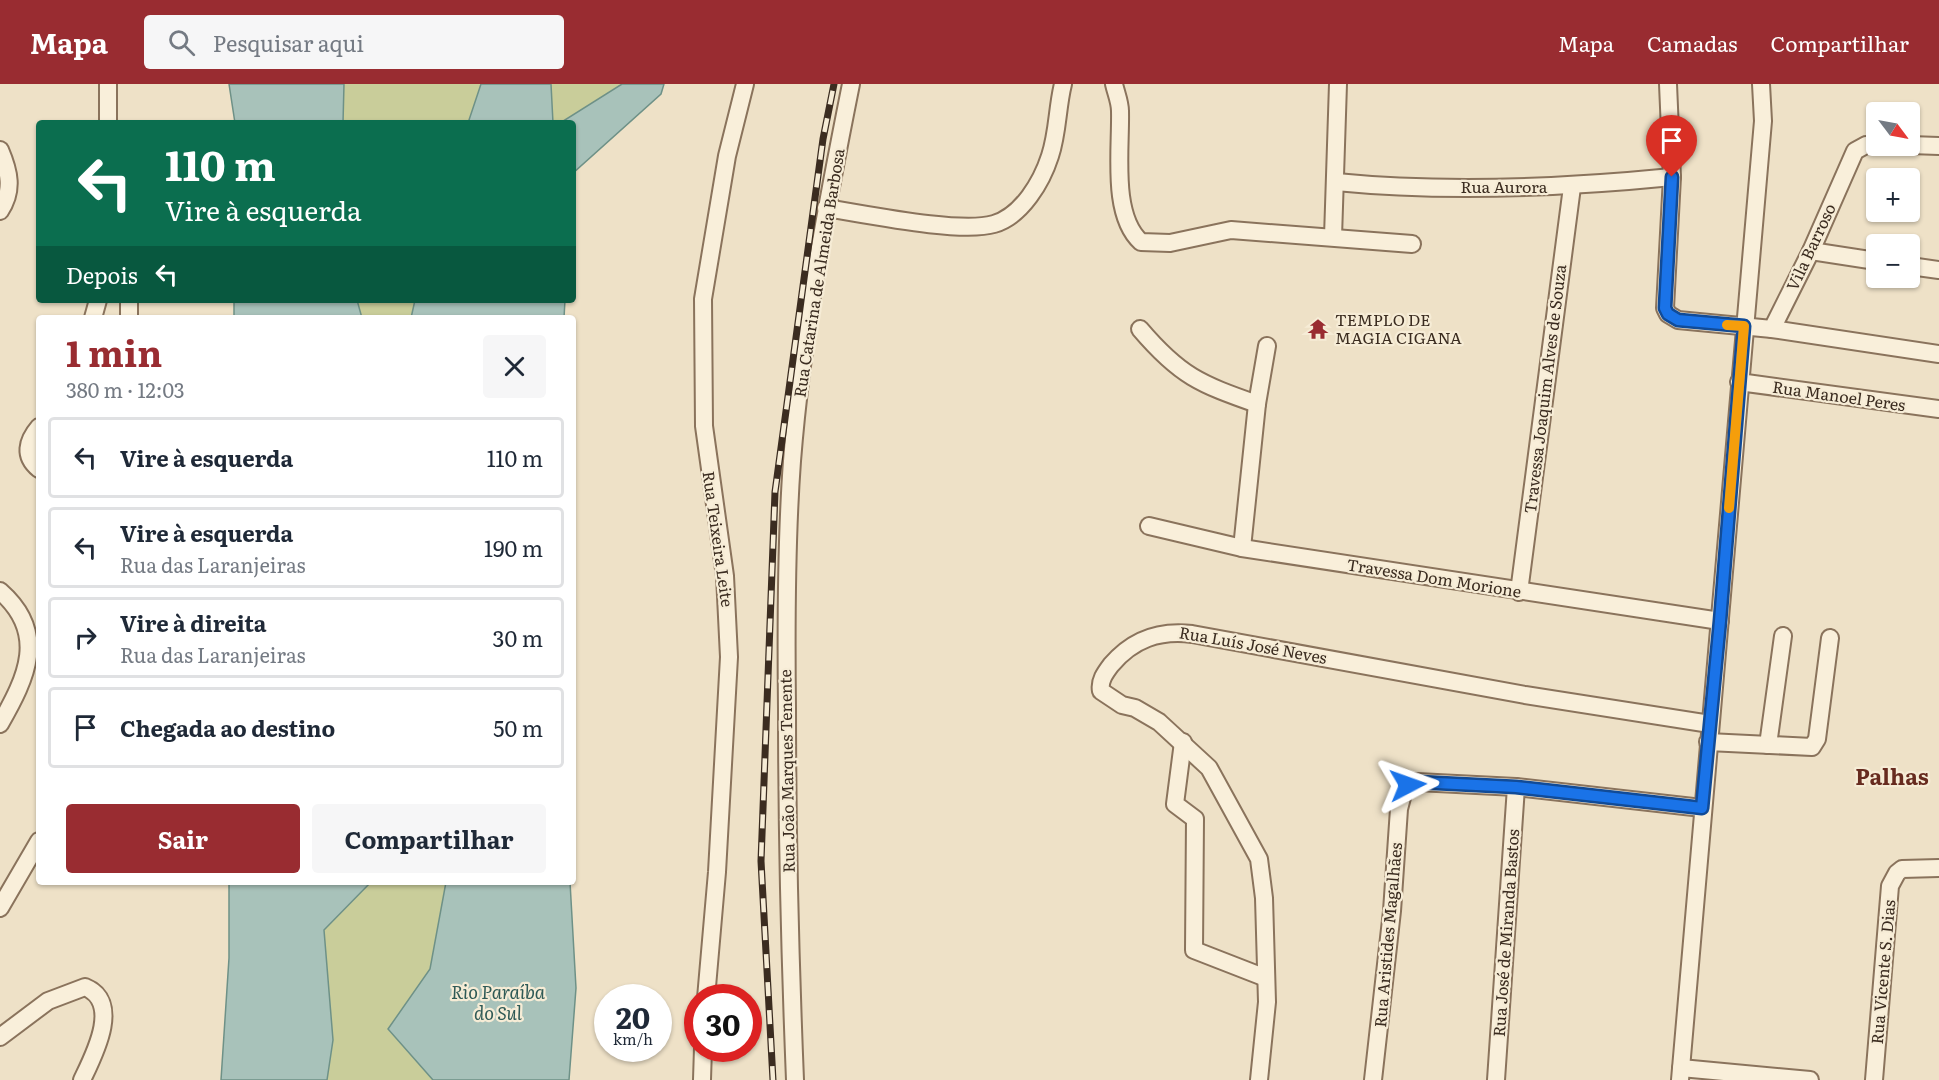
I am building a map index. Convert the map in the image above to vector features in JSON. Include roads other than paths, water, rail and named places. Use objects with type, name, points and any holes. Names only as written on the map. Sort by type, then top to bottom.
[{"type":"street","points":[[108,84],[108,120]]},
{"type":"street","name":"Rua Teixeira Leite","points":[[707,984],[717,872],[729,657],[725,576],[704,426],[703,299],[727,156],[745,84]]},
{"type":"street","name":"Rua Catarina de Almeida Barbosa","points":[[792,462],[806,332],[826,208],[851,84]]},
{"type":"street","points":[[826,208],[964,227],[995,224],[1021,207],[1050,158],[1057,130],[1063,84]]},
{"type":"street","points":[[1114,84],[1120,109],[1119,145],[1124,210],[1131,233],[1141,242],[1170,243],[1231,230],[1412,244]]},
{"type":"street","points":[[1333,237],[1338,84]]},
{"type":"street","points":[[1668,84],[1672,177],[1665,308],[1668,314],[1678,320],[1772,329],[1939,354]]},
{"type":"street","points":[[1761,84],[1763,121],[1680,1074],[1810,1080]]},
{"type":"street","points":[[1920,145],[1939,146]]},
{"type":"street","name":"Vila Barroso","points":[[1772,329],[1811,251],[1855,151],[1866,147]]},
{"type":"street","points":[[0,150],[7,167],[10,186],[7,200],[0,211]]},
{"type":"street","name":"Rua Aurora","points":[[1336,182],[1397,187],[1572,187],[1672,177]]},
{"type":"street","name":"Travessa Joaquim Alves de Souza","points":[[1519,592],[1572,187]]},
{"type":"street","points":[[1811,251],[1866,259]]},
{"type":"street","points":[[1920,267],[1939,270]]},
{"type":"street","points":[[1140,329],[1166,360],[1203,385],[1257,404]]},
{"type":"street","points":[[1242,548],[1257,404],[1267,346]]},
{"type":"street","name":"Rua Manoel Peres","points":[[1739,382],[1939,409]]},
{"type":"street","points":[[36,432],[28,444],[28,453],[36,465]]},
{"type":"street","name":"Rua João Marques Tenente","points":[[792,462],[786,606],[795,1080]]},
{"type":"street","name":"Travessa Dom Morione","points":[[1149,526],[1242,548],[1720,621]]},
{"type":"street","points":[[0,591],[22,616],[29,635],[29,656],[21,682],[0,724]]},
{"type":"street","name":"Rua Luís José Neves","points":[[1255,1079],[1265,1034],[1264,898],[1259,859],[1209,768],[1159,722],[1105,695],[1100,685],[1108,669],[1131,645],[1150,636],[1171,631],[1232,640],[1525,695],[1710,724]]},
{"type":"street","points":[[1768,745],[1783,636]]},
{"type":"street","points":[[1708,742],[1808,748],[1815,744],[1830,638]]},
{"type":"street","points":[[1183,742],[1175,804],[1195,819],[1194,950],[1266,978]]},
{"type":"street","name":"Rua Aristides Magalhães","points":[[1372,1080],[1391,922],[1399,808],[1404,790],[1417,782],[1516,787]]},
{"type":"street","points":[[1516,787],[1702,808]]},
{"type":"street","name":"Rua José de Miranda Bastos","points":[[1496,1080],[1516,787]]},
{"type":"street","points":[[0,908],[36,846]]},
{"type":"street","name":"Rua Vicente S. Dias","points":[[1874,1080],[1890,886],[1902,869],[1939,868]]},
{"type":"street","points":[[0,1037],[48,1001],[85,987],[94,991],[101,1001],[104,1016],[100,1038],[82,1080]]},
{"type":"street","points":[[702,1080],[703,1062]]},
{"type":"water","points":[[229,84],[344,84],[343,120],[235,120]]},
{"type":"water","points":[[481,84],[551,84],[553,120],[469,120]]},
{"type":"water","points":[[622,84],[664,84],[661,94],[576,170],[576,120],[565,120]]},
{"type":"water","points":[[234,303],[358,303],[361,315],[234,315]]},
{"type":"water","points":[[414,303],[565,303],[564,315],[412,315]]},
{"type":"water","points":[[229,885],[368,885],[324,930],[333,1040],[327,1080],[221,1080],[229,958]]},
{"type":"water","name":"Rio Paraíba do Sul","points":[[445,885],[570,885],[576,988],[569,1080],[433,1080],[388,1029],[430,969]]},
{"type":"railway","points":[[773,1080],[761,861],[775,492],[823,139],[834,84]]},
{"type":"place","name":"TEMPLO DE MAGIA CIGANA","points":[[1318,329]]},
{"type":"district","name":"Palhas","points":[[1892,777]]}]
